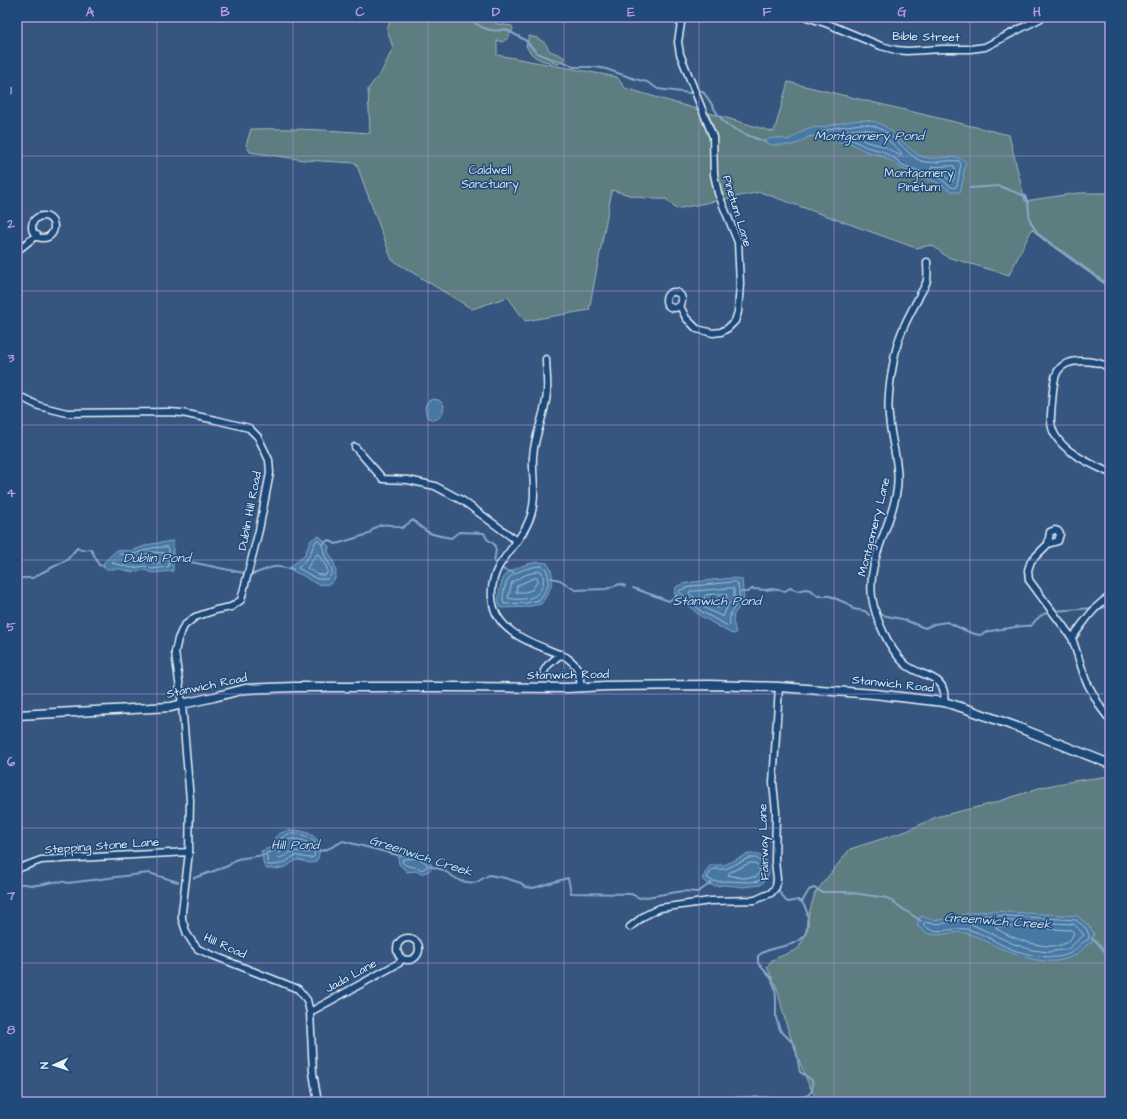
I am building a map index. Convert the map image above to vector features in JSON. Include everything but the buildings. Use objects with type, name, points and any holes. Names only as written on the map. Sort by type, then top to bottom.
[{"type":"street","name":"Pinetum Lane","points":[[680,306],[686,318],[697,329],[713,333],[721,332],[735,321],[739,306],[740,284],[738,242],[718,193],[714,174],[713,137],[680,54],[678,42],[682,17]]},
{"type":"street","name":"Bible Street","points":[[807,17],[835,26],[881,46],[907,51],[970,49],[985,47],[1038,18]]},
{"type":"street","points":[[17,251],[37,235]]},
{"type":"street","name":"Montgomery Lane","points":[[927,262],[927,280],[902,329],[895,354],[889,399],[889,417],[897,461],[897,485],[891,512],[874,560],[871,573],[871,584],[874,609],[885,636],[896,654],[906,665],[931,677],[942,686],[945,694],[944,702]]},
{"type":"street","points":[[546,359],[547,393],[535,439],[533,458],[535,486],[534,504],[525,529],[495,575],[492,584],[492,596],[495,612],[504,626],[514,634],[561,654],[573,662],[578,668],[581,688]]},
{"type":"street","points":[[1110,368],[1106,365],[1087,361],[1072,362],[1061,366],[1054,385],[1050,422],[1056,436],[1066,448],[1110,473]]},
{"type":"street","name":"Dublin Hill Road","points":[[17,395],[39,406],[67,413],[182,413],[249,428],[258,437],[269,460],[270,473],[259,530],[241,600],[231,607],[195,617],[184,626],[178,639],[175,652],[182,704]]},
{"type":"street","points":[[355,447],[383,479],[408,480],[435,486],[463,501],[517,540]]},
{"type":"street","points":[[1048,544],[1035,557],[1029,566],[1029,580],[1072,638],[1086,681],[1100,708],[1110,720]]},
{"type":"street","points":[[1072,638],[1095,609],[1110,597]]},
{"type":"street","points":[[544,671],[548,665],[561,654]]},
{"type":"street","name":"Stanwich Road","points":[[17,715],[171,707],[245,689],[345,686],[581,688],[606,686],[779,686],[874,694],[944,702],[1016,727],[1110,764]]},
{"type":"street","name":"Fairway Lane","points":[[630,928],[644,916],[660,908],[710,901],[755,900],[772,893],[776,887],[778,880],[775,848],[776,812],[773,783],[779,686]]},
{"type":"street","name":"Hill Road","points":[[182,704],[190,800],[189,852],[182,912],[187,934],[192,943],[198,949],[298,989],[307,1000],[310,1012],[313,1073],[318,1102]]},
{"type":"street","name":"Stepping Stone Lane","points":[[17,869],[41,860],[189,852]]},
{"type":"street","name":"Jada Lane","points":[[310,1012],[402,959]]},
{"type":"green space","name":"Caldwell Sanctuary","points":[[392,17],[496,17],[497,24],[512,26],[513,29],[508,38],[502,42],[497,40],[497,55],[617,77],[625,88],[774,132],[788,82],[1009,135],[1025,201],[1078,193],[1107,193],[1110,185],[1110,288],[1041,238],[1032,229],[1009,275],[947,257],[932,245],[916,248],[760,192],[676,209],[666,199],[639,197],[612,190],[589,310],[525,321],[508,297],[472,309],[392,260],[356,163],[304,160],[250,152],[246,145],[251,129],[370,133],[368,89],[382,71],[393,48],[387,29]]},
{"type":"green space","points":[[529,36],[537,38],[545,43],[550,51],[565,58],[559,64],[540,60],[532,55],[526,46]]},
{"type":"green space","points":[[1110,776],[1110,1102],[818,1102],[808,1083],[799,1060],[786,1024],[777,988],[767,967],[772,960],[798,949],[806,934],[807,920],[815,893],[850,849],[907,831],[936,817],[994,803],[1042,787]]},
{"type":"water","name":"Montgomery Pond","points":[[861,120],[872,121],[888,128],[913,151],[921,156],[927,158],[956,157],[966,162],[960,192],[953,192],[939,183],[900,168],[895,163],[880,155],[865,151],[852,144],[816,136],[808,137],[799,143],[792,145],[774,145],[766,143],[765,141],[776,138],[787,140],[809,128],[824,127]]},
{"type":"water","points":[[432,399],[439,400],[444,405],[442,415],[433,420],[427,417],[425,408],[427,402]]},
{"type":"water","points":[[318,536],[322,538],[329,546],[328,552],[336,569],[335,579],[332,583],[326,585],[315,583],[293,571],[290,567],[304,556],[311,540]]},
{"type":"water","name":"Dublin Pond","points":[[173,541],[173,571],[152,573],[145,570],[132,572],[121,569],[105,569],[103,567],[104,562],[117,550],[131,551],[151,544]]},
{"type":"water","points":[[539,562],[547,563],[552,574],[552,584],[541,604],[526,607],[501,608],[499,597],[504,577],[520,566]]},
{"type":"water","name":"Stanwich Pond","points":[[732,578],[742,579],[744,601],[734,614],[733,621],[736,633],[734,634],[699,615],[674,593],[676,587],[682,584]]},
{"type":"water","name":"Hill Pond","points":[[289,830],[306,832],[319,842],[319,854],[317,860],[311,863],[297,860],[283,868],[267,869],[264,866],[261,851],[272,848],[275,837]]},
{"type":"water","points":[[748,854],[761,856],[768,865],[769,874],[761,885],[743,887],[725,885],[714,886],[706,883],[702,879],[711,865],[724,865]]},
{"type":"water","points":[[400,855],[420,855],[428,859],[432,868],[421,874],[416,871],[407,872],[399,864],[398,858]]},
{"type":"water","points":[[992,911],[1077,916],[1089,926],[1094,934],[1091,943],[1072,957],[1056,961],[1043,961],[1013,953],[966,933],[934,935],[923,930],[917,925],[920,917],[922,916],[928,919],[940,920],[970,913]]},
{"type":"waterway","points":[[467,17],[489,30],[505,29],[525,40],[537,53],[567,63],[573,67],[595,67],[606,69],[647,82],[658,89],[689,93],[702,91],[727,125],[744,134],[766,142]]},
{"type":"waterway","points":[[970,188],[999,186],[1025,196],[1028,203],[1030,221],[1038,234],[1110,286]]},
{"type":"waterway","points":[[323,544],[328,540],[336,544],[369,534],[380,525],[393,525],[402,528],[413,520],[423,529],[438,536],[451,538],[459,532],[484,533],[487,539],[494,544],[496,550],[495,563]]},
{"type":"waterway","points":[[17,578],[33,578],[67,560],[77,548],[82,550],[91,549],[99,565],[104,566]]},
{"type":"waterway","points":[[171,560],[181,560],[244,573]]},
{"type":"waterway","points":[[252,574],[274,567],[293,569]]},
{"type":"waterway","points":[[503,569],[513,572]]},
{"type":"waterway","points":[[551,578],[560,580],[575,590],[606,589],[620,584],[625,586]]},
{"type":"waterway","points":[[633,588],[669,601],[677,595]]},
{"type":"waterway","points":[[741,592],[748,592],[752,589],[785,591],[790,588],[798,591],[805,589],[811,590],[818,596],[830,596],[848,604],[853,609],[865,611],[869,615]]},
{"type":"waterway","points":[[1098,608],[1110,607]]},
{"type":"waterway","points":[[1054,611],[1094,608]]},
{"type":"waterway","points":[[882,615],[902,619],[925,628],[934,624],[947,622],[971,633],[980,635],[991,631],[1020,626],[1031,626],[1039,617],[1050,612]]},
{"type":"waterway","name":"Greenwich Creek","points":[[318,851],[328,849],[343,841],[401,856]]},
{"type":"waterway","name":"Greenwich Creek","points":[[194,878],[228,866],[237,859],[264,855]]},
{"type":"waterway","name":"Greenwich Creek","points":[[430,866],[443,870],[460,881],[475,883],[489,875],[505,878],[521,883],[525,887],[533,888],[568,878],[571,893],[631,894],[640,898],[683,891],[698,892],[711,883]]},
{"type":"waterway","name":"Greenwich Creek","points":[[17,885],[35,885],[57,882],[68,883],[149,873],[178,882]]},
{"type":"waterway","name":"Greenwich Creek","points":[[802,902],[809,890],[814,888],[822,892],[846,892],[887,898],[921,921]]},
{"type":"waterway","name":"Greenwich Creek","points":[[779,891],[786,901],[789,902],[798,900],[802,902]]},
{"type":"waterway","points":[[720,1102],[744,1097],[798,1098],[808,1095],[811,1091],[812,1080],[800,1072],[795,1045],[780,1030],[776,1018],[775,988],[771,978],[758,963],[758,956],[764,952],[788,945],[802,938],[806,932],[808,923],[807,912],[802,902]]},
{"type":"waterway","name":"Greenwich Creek","points":[[1091,938],[1097,942],[1110,958]]},
{"type":"park label","name":"Montgomery Pinetum","points":[[919,180]]}]
